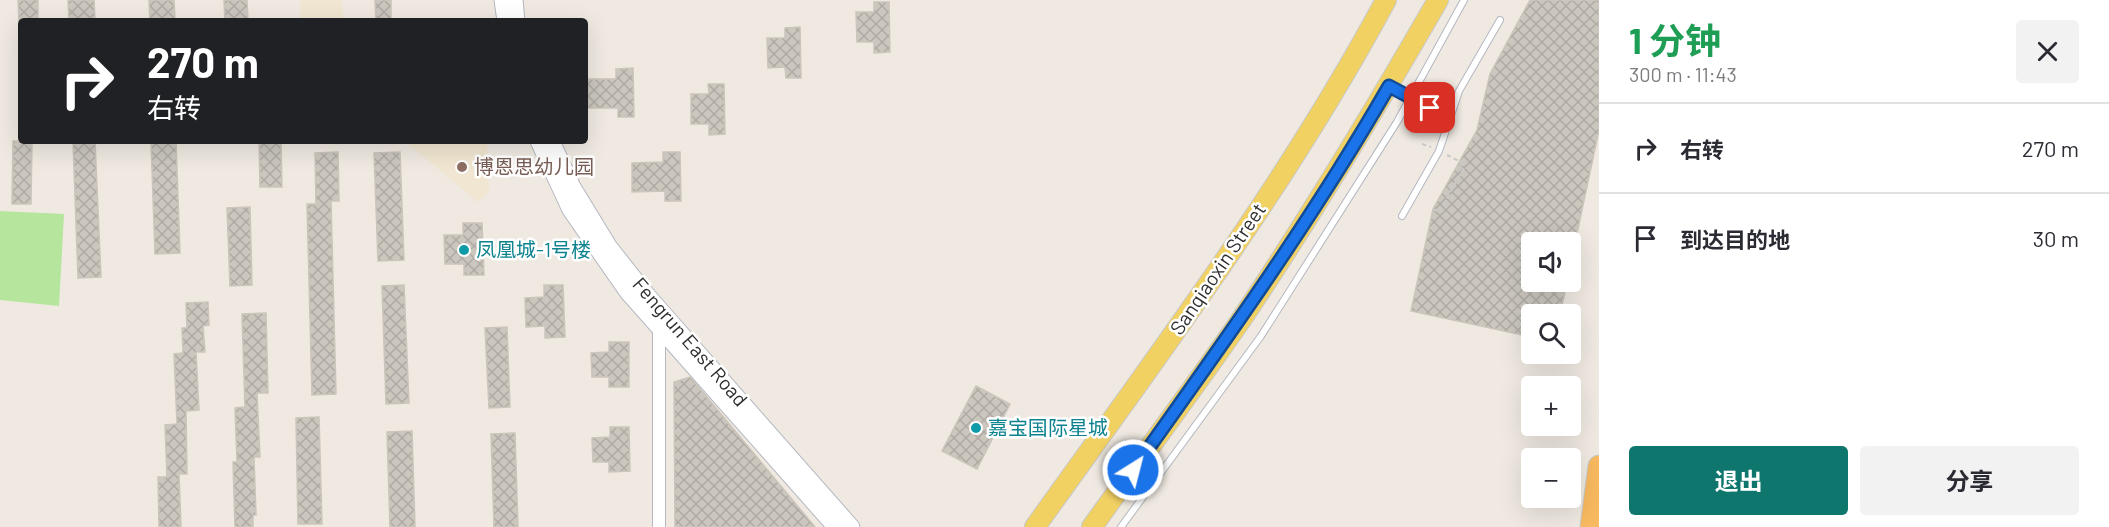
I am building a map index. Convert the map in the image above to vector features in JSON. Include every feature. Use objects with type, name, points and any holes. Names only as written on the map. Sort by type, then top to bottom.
[{"type":"highway","points":[[1591,527],[1599,466]]},
{"type":"main road","name":"Sanqiaoxin Street","points":[[1035,527],[1223,264],[1322,111],[1386,0]]},
{"type":"main road","points":[[1092,527],[1242,318],[1332,180],[1438,0]]},
{"type":"street","points":[[502,0],[505,18]]},
{"type":"street","points":[[515,0],[517,18]]},
{"type":"street","points":[[1373,24],[1376,0]]},
{"type":"street","name":"Fengrun East Road","points":[[539,144],[570,210],[627,292],[835,527]]},
{"type":"street","name":"Fengrun East Road","points":[[553,144],[573,187],[609,246],[646,293],[852,527]]},
{"type":"street","points":[[660,328],[660,527]]},
{"type":"lane","points":[[1121,527],[1261,336],[1397,122],[1464,0]]},
{"type":"lane","points":[[1402,216],[1439,151],[1459,91],[1500,20]]},
{"type":"lane","points":[[1389,86],[1449,118]]},
{"type":"path","points":[[1422,144],[1460,161],[1464,168],[1439,212],[1433,209]]},
{"type":"shaded area","points":[[300,0],[342,0],[343,18],[301,18]]},
{"type":"shaded area","name":"博恩思幼儿园","points":[[409,144],[487,144],[489,192],[478,202]]},
{"type":"green space","points":[[0,211],[64,214],[59,306],[0,300]]},
{"type":"building","points":[[18,0],[38,0],[38,18],[19,18]]},
{"type":"building","points":[[68,0],[94,0],[95,18],[69,18]]},
{"type":"building","points":[[149,0],[174,0],[175,18],[150,18]]},
{"type":"building","points":[[224,0],[247,0],[248,18],[225,18]]},
{"type":"building","points":[[375,0],[391,0],[391,18],[376,18]]},
{"type":"building","points":[[1530,0],[1599,0],[1599,130],[1577,232],[1521,232],[1521,292],[1565,292],[1562,304],[1521,304],[1521,335],[1411,311],[1433,209],[1477,130],[1490,74]]},
{"type":"building","points":[[874,2],[889,2],[890,52],[874,53],[874,42],[857,42],[856,12],[874,12]]},
{"type":"building","points":[[800,27],[801,78],[786,78],[785,67],[768,68],[767,38],[785,38],[785,28]]},
{"type":"building","points":[[633,68],[634,117],[618,117],[618,108],[588,108],[588,79],[616,79],[616,69]]},
{"type":"building","points":[[708,84],[724,84],[725,134],[709,135],[709,124],[691,124],[691,94],[709,94]]},
{"type":"building","points":[[13,141],[18,141],[18,144],[32,144],[31,204],[12,204]]},
{"type":"building","points":[[73,144],[95,144],[101,277],[78,278]]},
{"type":"building","points":[[151,144],[176,144],[180,253],[155,254]]},
{"type":"building","points":[[259,144],[281,144],[282,187],[260,187]]},
{"type":"building","points":[[338,152],[339,201],[331,201],[336,394],[312,395],[307,204],[316,204],[315,153]]},
{"type":"building","points":[[400,152],[404,260],[378,261],[374,153]]},
{"type":"building","points":[[663,152],[680,152],[681,201],[665,201],[665,191],[632,192],[632,163],[663,162]]},
{"type":"building","points":[[250,207],[252,285],[230,286],[227,208]]},
{"type":"building","name":"凤凰城-1号楼","points":[[463,223],[482,223],[484,275],[464,275],[464,264],[445,264],[444,235],[463,235]]},
{"type":"building","points":[[404,285],[409,403],[386,404],[382,286]]},
{"type":"building","points":[[544,285],[563,285],[565,337],[545,338],[545,326],[526,327],[525,298],[544,297]]},
{"type":"building","points":[[208,302],[209,325],[203,326],[205,352],[196,352],[199,410],[186,411],[187,474],[179,474],[181,527],[159,527],[158,477],[167,477],[165,425],[177,424],[174,354],[183,353],[182,328],[187,328],[186,303]]},
{"type":"building","points":[[266,313],[268,393],[257,393],[260,457],[254,457],[256,515],[253,515],[253,527],[235,527],[233,462],[237,462],[235,408],[245,407],[242,314]]},
{"type":"building","points":[[507,327],[510,407],[489,408],[485,328]]},
{"type":"building","points":[[609,342],[629,342],[629,387],[609,387],[609,377],[592,377],[591,353],[609,352]]},
{"type":"building","points":[[690,377],[815,527],[675,527],[674,382]]},
{"type":"building","name":"嘉宝国际星城","points":[[976,386],[1010,404],[977,469],[942,451]]},
{"type":"building","points":[[319,417],[322,524],[298,524],[296,418]]},
{"type":"building","points":[[610,427],[629,427],[630,471],[609,472],[609,462],[593,462],[592,438],[610,437]]},
{"type":"building","points":[[412,431],[415,527],[390,527],[387,432]]},
{"type":"building","points":[[515,433],[518,527],[494,527],[491,434]]},
{"type":"place","name":"博恩思幼儿园","points":[[462,167]]},
{"type":"place","name":"凤凰城-1号楼","points":[[464,250]]},
{"type":"place","name":"嘉宝国际星城","points":[[976,428]]},
{"type":"route","points":[[1133,470],[1242,318],[1332,180],[1389,86],[1430,108]]}]
